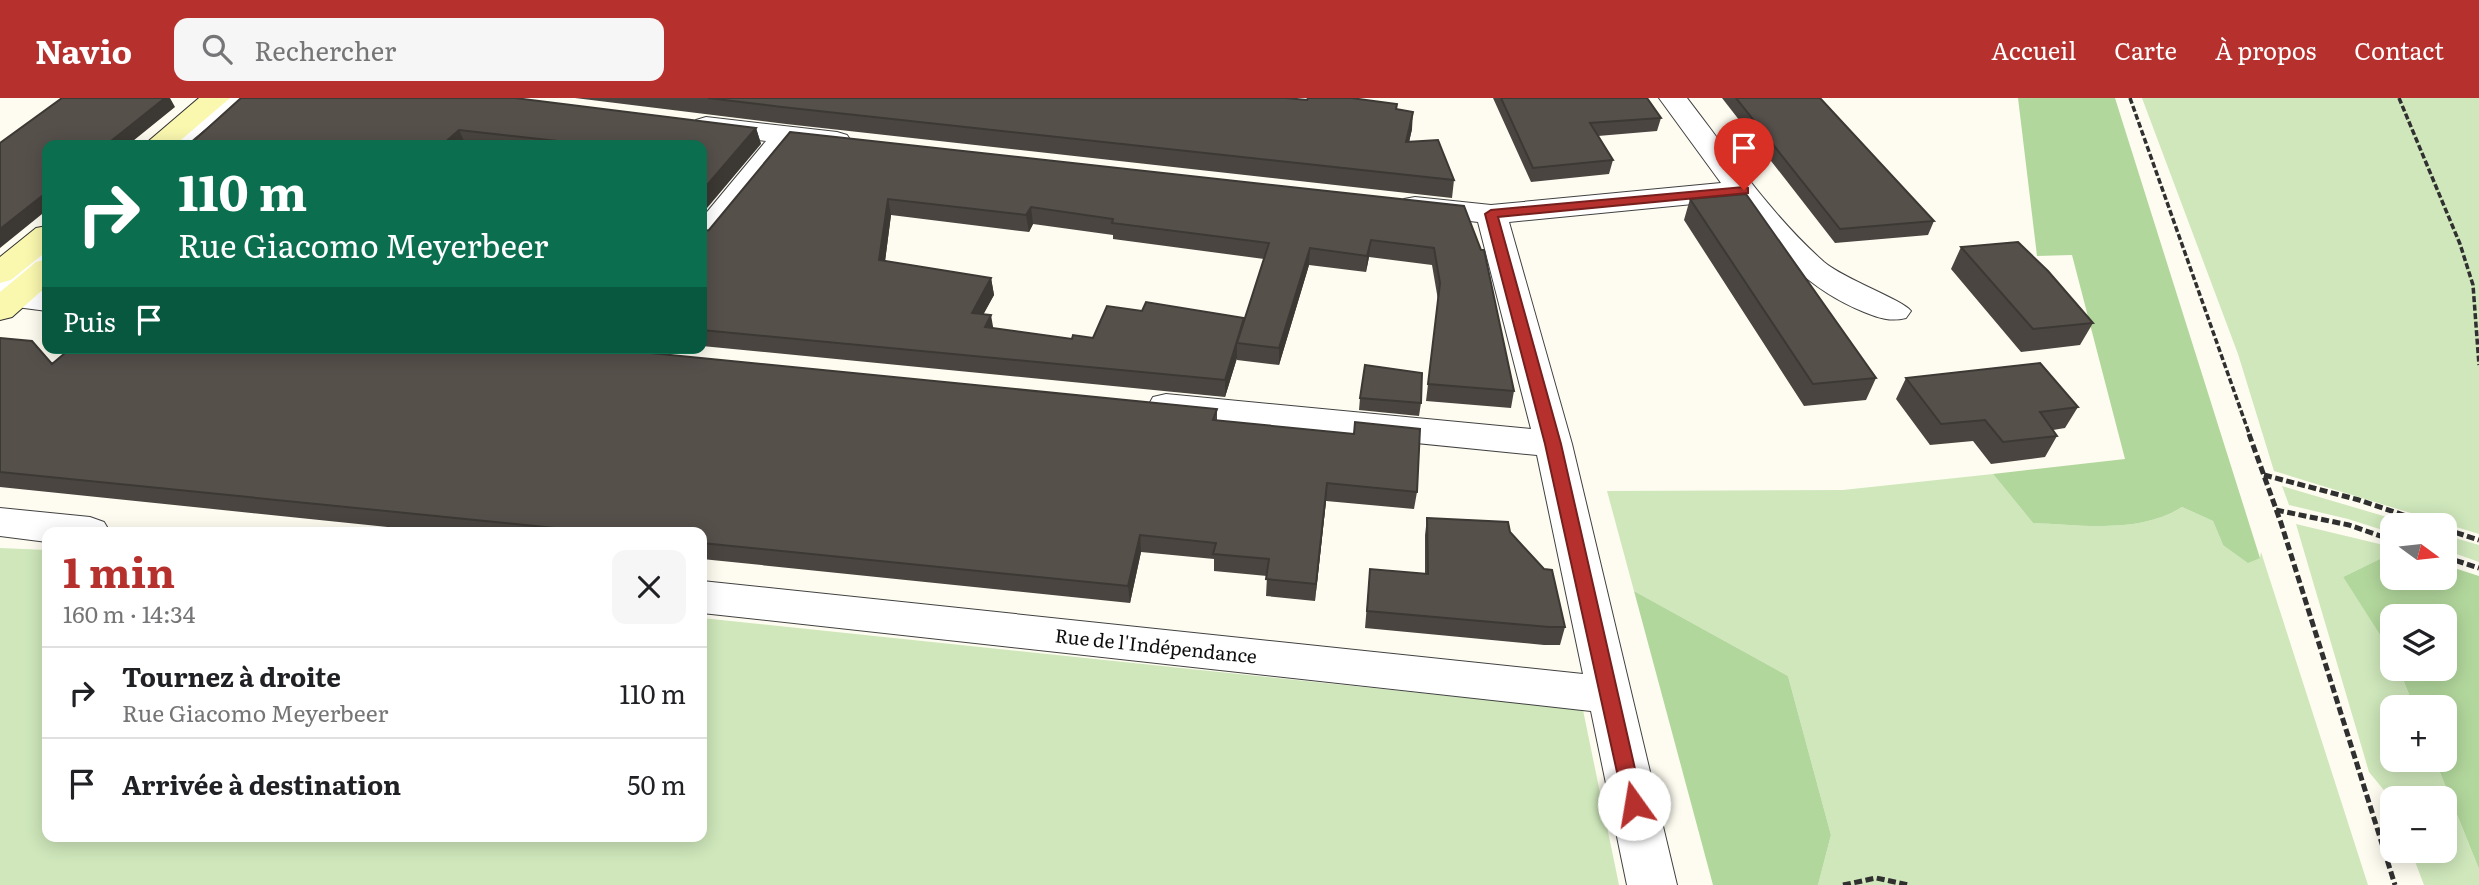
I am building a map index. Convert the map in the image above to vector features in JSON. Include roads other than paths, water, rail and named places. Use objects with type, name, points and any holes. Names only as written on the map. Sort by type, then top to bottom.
[{"type":"main road","points":[[164,140],[216,98]]},
{"type":"main road","points":[[200,140],[251,98]]},
{"type":"main road","points":[[3,292],[42,241]]},
{"type":"main road","points":[[3,292],[42,272]]},
{"type":"street","points":[[1673,98],[1744,190],[1814,271],[1864,302],[1894,311]]},
{"type":"street","points":[[678,122],[869,145]]},
{"type":"street","points":[[707,232],[786,136]]},
{"type":"street","points":[[1394,204],[1491,214],[1744,190]]},
{"type":"street","points":[[1491,214],[1553,444],[1652,885]]},
{"type":"street","points":[[3,292],[42,300]]},
{"type":"street","points":[[1130,402],[1553,444]]},
{"type":"street","points":[[0,522],[45,527]]},
{"type":"street","name":"Rue de l'Indépendance","points":[[707,598],[1609,695]]},
{"type":"lane","points":[[183,140],[236,98]]},
{"type":"lane","points":[[3,292],[42,255]]}]
